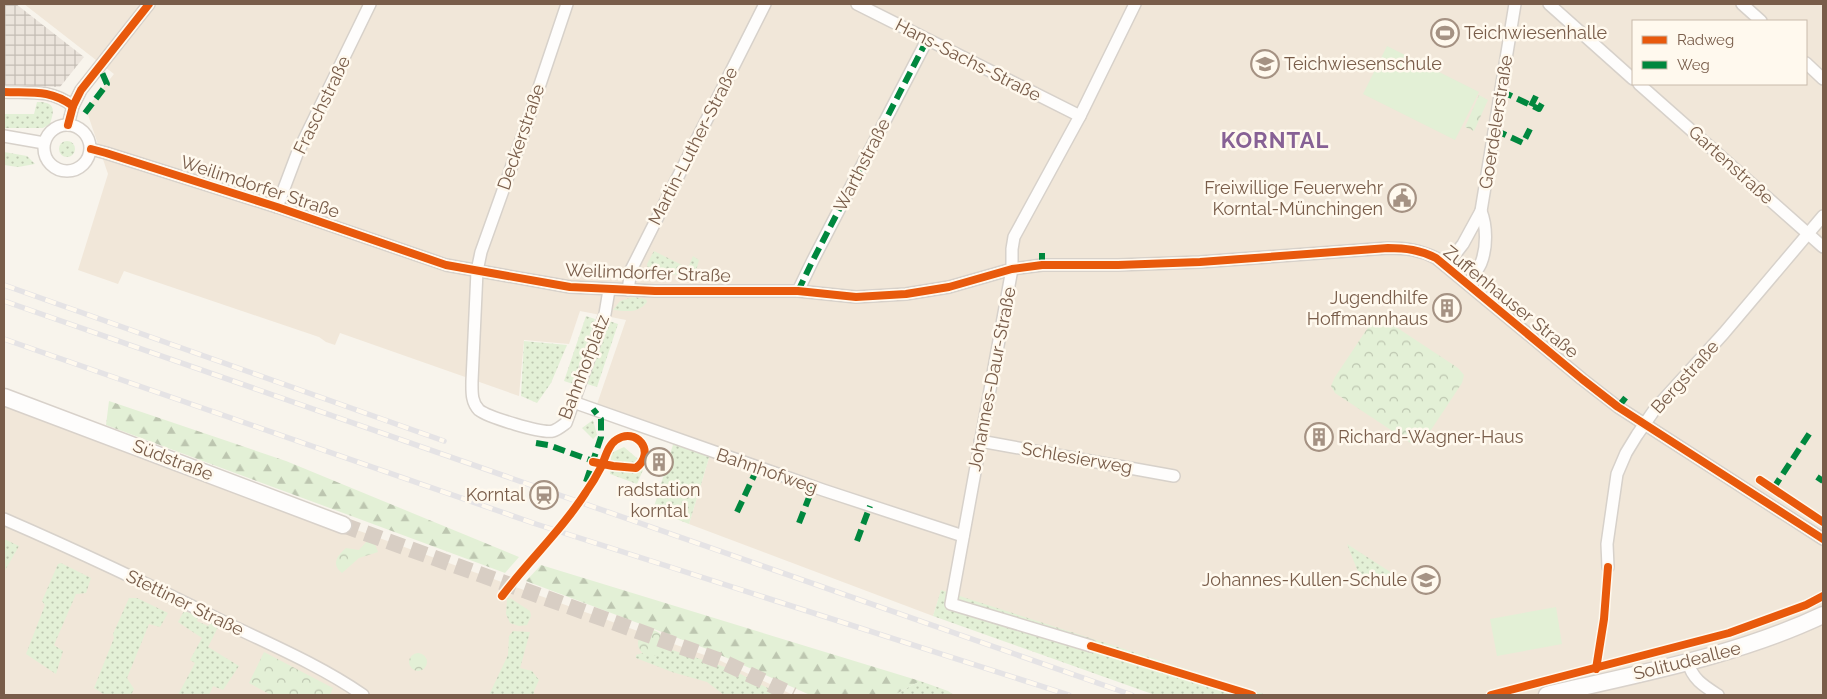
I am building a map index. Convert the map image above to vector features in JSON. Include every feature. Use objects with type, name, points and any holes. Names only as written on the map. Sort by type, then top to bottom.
[{"type":"main road","name":"Südstraße","points":[[4,397],[343,525]]},
{"type":"main road","name":"Solitudeallee","points":[[1547,695],[1688,662],[1769,639],[1823,615]]},
{"type":"street","points":[[68,125],[73,106],[81,90],[149,4]]},
{"type":"street","name":"Fraschstraße","points":[[277,207],[297,154],[370,4]]},
{"type":"street","name":"Deckerstraße","points":[[477,271],[481,252],[526,126],[566,4]]},
{"type":"street","name":"Martin-Luther-Straße","points":[[628,290],[630,270],[765,4]]},
{"type":"street","name":"Hans-Sachs-Straße","points":[[857,4],[1080,116]]},
{"type":"street","name":"Johannes-Daur-Straße","points":[[1092,646],[951,604],[1012,269],[1014,237],[1080,116],[1135,4]]},
{"type":"street","name":"Goerdelerstraße","points":[[1446,266],[1463,244],[1481,211],[1515,4]]},
{"type":"street","points":[[1549,4],[1632,78]]},
{"type":"street","points":[[1742,4],[1760,20]]},
{"type":"street","name":"Warthstraße","points":[[798,291],[927,40]]},
{"type":"street","points":[[1807,64],[1823,79]]},
{"type":"street","name":"Gartenstraße","points":[[1640,85],[1823,247]]},
{"type":"street","points":[[4,92],[48,94],[61,97],[73,106]]},
{"type":"street","points":[[68,125],[78,127],[84,132],[88,137],[91,149],[84,165],[70,172],[55,168],[46,157],[44,143],[51,131],[57,127],[68,125]]},
{"type":"street","points":[[4,136],[44,143]]},
{"type":"street","name":"Weilimdorfer Straße","points":[[91,149],[106,152],[277,207],[446,265],[570,287],[609,290],[798,291],[856,297],[906,294],[949,287],[1012,269]]},
{"type":"street","name":"Goerdelerstraße","points":[[1468,284],[1481,264],[1484,252],[1485,220],[1481,211]]},
{"type":"street","name":"Bergstraße","points":[[1608,567],[1607,544],[1616,474],[1626,453],[1644,424],[1823,216]]},
{"type":"street","name":"Zuffenhauser Straße","points":[[1012,269],[1042,264],[1118,266],[1400,248],[1423,252],[1436,258],[1582,379],[1644,424],[1823,539]]},
{"type":"street","name":"Bahnhofplatz","points":[[477,271],[472,399],[479,410],[491,416],[538,431],[553,431],[566,424],[605,314],[609,290]]},
{"type":"street","name":"Bahnhofweg","points":[[573,402],[818,488],[963,536]]},
{"type":"street","name":"Schlesierweg","points":[[980,441],[1174,476]]},
{"type":"street","name":"Stettiner Straße","points":[[4,519],[106,564],[258,638],[339,680],[363,695]]},
{"type":"street","points":[[1688,662],[1690,670],[1699,683],[1718,695]]},
{"type":"shaded area","points":[[4,4],[16,4],[84,57],[60,87],[4,85]]},
{"type":"shaded area","points":[[24,4],[1823,4],[1823,695],[1267,695],[941,591],[933,616],[689,524],[712,448],[596,407],[626,320],[580,311],[569,344],[524,340],[519,396],[340,333],[335,345],[319,337],[124,271],[118,284],[78,270],[108,174],[86,109],[114,74]]},
{"type":"shaded area","points":[[4,397],[343,525],[721,661],[793,695],[4,695]]},
{"type":"green space","points":[[1387,46],[1479,92],[1455,140],[1363,94]]},
{"type":"green space","points":[[1479,95],[1488,100],[1474,131],[1465,127]]},
{"type":"green space","points":[[37,102],[47,103],[52,107],[53,114],[50,124],[43,128],[4,128],[4,114],[34,114]]},
{"type":"green space","points":[[64,141],[70,141],[75,146],[73,155],[64,157],[59,152],[59,146]]},
{"type":"green space","points":[[4,152],[27,156],[35,164],[18,167],[4,165]]},
{"type":"green space","points":[[654,251],[688,268],[693,256],[699,260],[696,271],[692,275],[652,274],[648,272],[647,264]]},
{"type":"green space","points":[[633,297],[646,299],[647,302],[636,310],[613,310],[620,301]]},
{"type":"green space","points":[[586,316],[595,319],[573,384],[564,381]]},
{"type":"green space","points":[[1378,318],[1384,319],[1458,368],[1464,375],[1462,383],[1420,444],[1412,444],[1335,393],[1331,386],[1373,320]]},
{"type":"green space","points":[[609,321],[618,324],[597,387],[587,384]]},
{"type":"green space","points":[[524,341],[567,345],[551,383],[537,403],[521,396]]},
{"type":"green space","points":[[109,401],[286,461],[519,557],[505,573],[106,425]]},
{"type":"green space","points":[[593,420],[597,435],[593,439],[582,428]]},
{"type":"green space","points":[[676,435],[712,448],[689,524],[653,510]]},
{"type":"green space","points":[[624,447],[645,465],[637,484],[610,474],[611,453]]},
{"type":"green space","points":[[4,539],[19,546],[4,572]]},
{"type":"green space","points":[[367,541],[375,544],[378,552],[359,558],[342,573],[336,563],[340,554],[346,548],[359,550]]},
{"type":"green space","points":[[1347,544],[1395,575],[1362,582]]},
{"type":"green space","points":[[61,563],[91,578],[86,593],[76,594],[54,645],[63,651],[56,674],[26,654],[45,605],[42,601],[58,564]]},
{"type":"green space","points":[[541,565],[920,681],[894,695],[810,695],[707,649],[526,581]]},
{"type":"green space","points":[[941,590],[1267,695],[1155,695],[933,616]]},
{"type":"green space","points":[[129,598],[137,598],[168,613],[160,627],[149,624],[127,678],[134,689],[131,695],[105,695],[94,688],[114,638],[113,634]]},
{"type":"green space","points":[[510,598],[530,611],[531,616],[527,625],[519,626],[510,623],[506,614],[507,599]]},
{"type":"green space","points":[[1556,607],[1562,644],[1497,656],[1490,619]]},
{"type":"green space","points":[[184,611],[199,616],[197,621],[208,626],[211,623],[219,625],[208,647],[239,666],[223,690],[213,686],[209,695],[178,695],[195,663],[190,660],[202,638],[178,622]]},
{"type":"green space","points":[[651,630],[660,634],[664,643],[660,652],[651,656],[642,652],[638,643],[642,634]]},
{"type":"green space","points":[[513,631],[530,632],[520,668],[532,671],[539,680],[534,695],[489,695],[508,655],[509,636]]},
{"type":"green space","points":[[663,647],[731,669],[781,695],[724,695],[707,682],[672,672],[636,658],[636,655],[642,653],[654,655]]},
{"type":"green space","points":[[264,652],[333,688],[330,695],[271,695],[249,683]]},
{"type":"green space","points":[[418,653],[424,656],[427,662],[424,668],[418,671],[412,668],[409,662],[412,656]]},
{"type":"green space","points":[[920,681],[948,691],[954,695],[894,695]]},
{"type":"tunnel","points":[[343,525],[721,661],[793,695]]},
{"type":"railway","points":[[4,285],[444,441]]},
{"type":"railway","points":[[4,301],[1132,695]]},
{"type":"railway","points":[[4,339],[536,524],[1069,695]]},
{"type":"marked path","points":[[798,291],[927,40]]},
{"type":"marked path","points":[[85,113],[107,84],[100,68]]},
{"type":"marked path","points":[[1501,91],[1539,109],[1544,100]]},
{"type":"marked path","points":[[1531,106],[1536,96]]},
{"type":"marked path","points":[[1495,130],[1523,143],[1530,129]]},
{"type":"marked path","points":[[1042,249],[1042,265]]},
{"type":"marked path","points":[[1618,407],[1627,396]]},
{"type":"marked path","points":[[586,482],[601,437],[601,419],[593,409]]},
{"type":"marked path","points":[[1773,489],[1811,431]]},
{"type":"marked path","points":[[536,443],[548,445],[596,462]]},
{"type":"marked path","points":[[737,512],[758,467]]},
{"type":"marked path","points":[[1817,477],[1823,481]]},
{"type":"marked path","points":[[799,523],[813,487]]},
{"type":"marked path","points":[[857,541],[870,506]]},
{"type":"cycle path","points":[[68,125],[73,106],[81,90],[149,4]]},
{"type":"cycle path","points":[[4,92],[48,94],[73,106]]},
{"type":"cycle path","points":[[91,149],[277,207],[446,265],[570,287],[655,291],[798,291],[856,297],[906,294],[949,287],[1012,269],[1042,265],[1200,262],[1388,248],[1413,250],[1436,258],[1618,407],[1823,539]]},
{"type":"cycle path","points":[[502,596],[577,506],[595,478],[602,465],[603,462],[606,453],[608,449],[613,443],[623,437],[631,436],[637,438],[644,448],[645,455],[642,462],[636,468],[613,466],[593,462]]},
{"type":"cycle path","points":[[1760,480],[1823,522]]},
{"type":"cycle path","points":[[1596,669],[1604,619],[1608,567]]},
{"type":"cycle path","points":[[1491,695],[1729,633],[1806,605],[1823,596]]},
{"type":"cycle path","points":[[1091,646],[1252,695]]},
{"type":"place","name":"Teichwiesenhalle","points":[[1445,33]]},
{"type":"place","name":"Teichwiesenschule","points":[[1265,64]]},
{"type":"place","name":"Freiwillige Feuerwehr Korntal-Münchingen","points":[[1402,198]]},
{"type":"place","name":"Jugendhilfe Hoffmannhaus","points":[[1447,308]]},
{"type":"place","name":"Richard-Wagner-Haus","points":[[1319,437]]},
{"type":"place","name":"radstation korntal","points":[[659,462]]},
{"type":"place","name":"Korntal","points":[[544,495]]},
{"type":"place","name":"Johannes-Kullen-Schule","points":[[1426,580]]},
{"type":"district","name":"KORNTAL","points":[[1275,140]]}]
